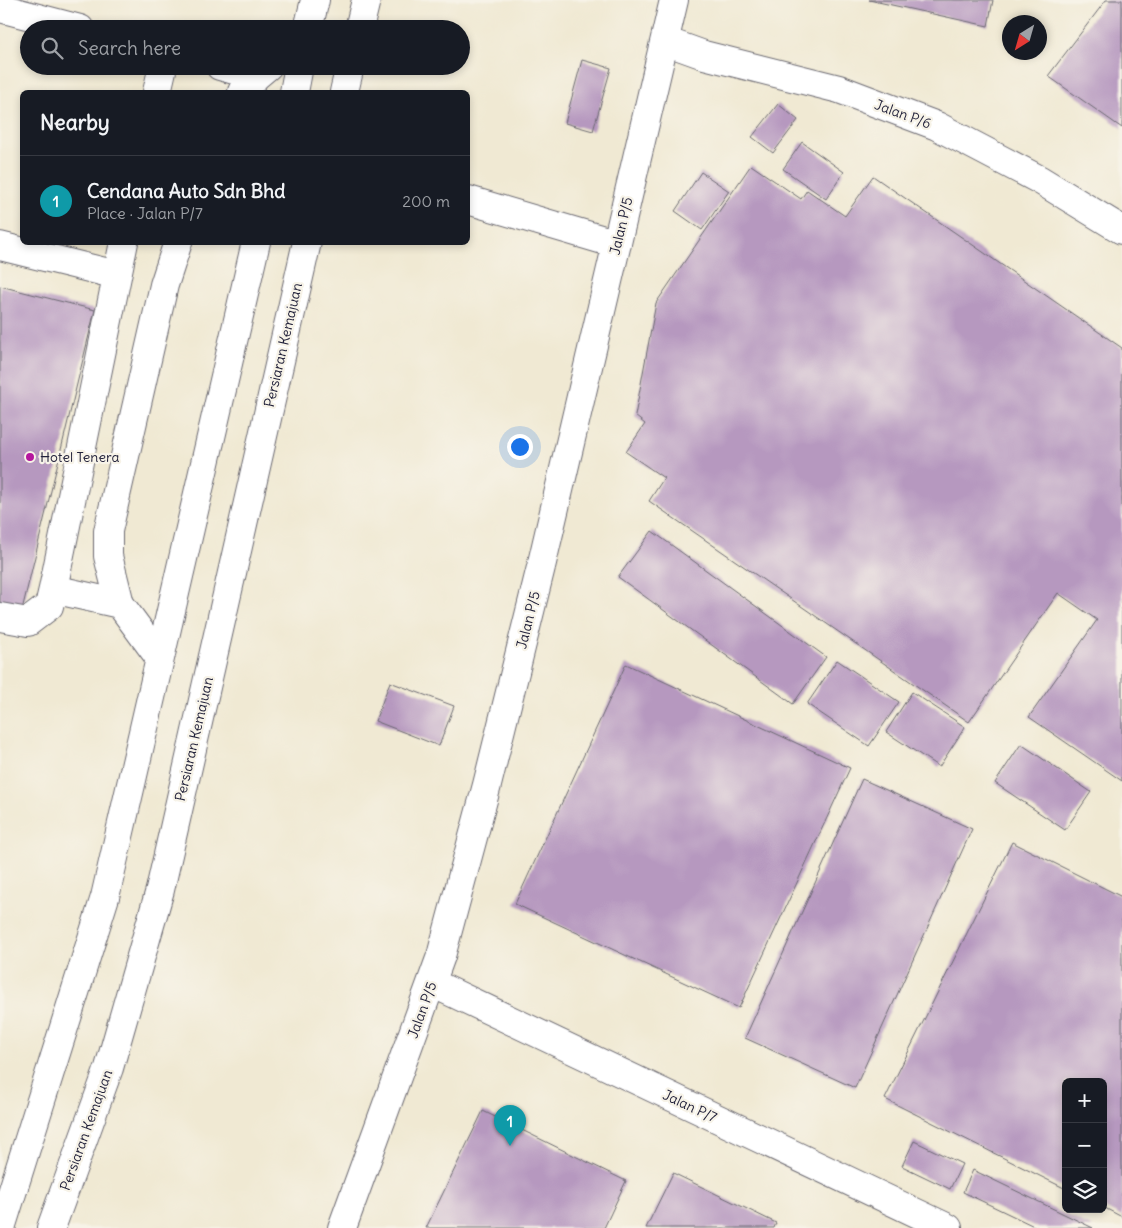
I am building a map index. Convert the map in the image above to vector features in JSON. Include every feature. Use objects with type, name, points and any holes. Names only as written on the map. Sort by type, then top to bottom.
[{"type":"street","points":[[310,20],[315,0]]},
{"type":"street","points":[[361,20],[366,0]]},
{"type":"street","name":"Jalan P/5","points":[[342,1228],[441,956],[487,785],[674,0]]},
{"type":"street","points":[[0,8],[46,20]]},
{"type":"street","name":"Jalan P/6","points":[[665,41],[704,55],[839,89],[937,126],[1040,180],[1122,230]]},
{"type":"street","points":[[157,90],[160,75]]},
{"type":"street","points":[[294,90],[298,75]]},
{"type":"street","points":[[344,90],[348,75]]},
{"type":"street","points":[[470,201],[617,244]]},
{"type":"street","points":[[0,617],[28,622],[50,606],[123,245]]},
{"type":"street","points":[[159,657],[120,604],[108,556],[108,531],[164,285],[177,245]]},
{"type":"street","points":[[1,1228],[105,897],[255,245]]},
{"type":"street","name":"Persiaran Kemajuan","points":[[51,1228],[109,1068],[160,890],[306,245]]},
{"type":"street","points":[[0,246],[117,275]]},
{"type":"street","points":[[53,589],[120,604]]},
{"type":"street","name":"Jalan P/7","points":[[432,983],[948,1228]]},
{"type":"building","points":[[869,0],[993,0],[988,26]]},
{"type":"building","points":[[1106,0],[1122,0],[1122,128],[1048,76]]},
{"type":"building","points":[[582,60],[611,68],[593,131],[565,123]]},
{"type":"building","points":[[778,104],[798,120],[773,153],[752,137]]},
{"type":"building","points":[[802,142],[844,172],[826,199],[783,169]]},
{"type":"building","points":[[751,165],[801,199],[807,190],[845,216],[873,176],[1122,348],[1122,781],[1029,717],[1097,620],[1058,593],[969,722],[649,501],[664,478],[626,452],[645,424],[635,416],[656,303]]},
{"type":"building","points":[[701,172],[729,191],[702,230],[675,211]]},
{"type":"building","name":"Hotel Tenera","points":[[0,286],[95,310],[22,610],[0,605]]},
{"type":"building","points":[[652,531],[826,657],[793,704],[618,577]]},
{"type":"building","points":[[837,660],[899,702],[869,746],[807,704]]},
{"type":"building","points":[[626,664],[850,768],[739,1008],[515,904]]},
{"type":"building","points":[[390,682],[454,706],[439,746],[375,721]]},
{"type":"building","points":[[912,692],[965,727],[939,767],[886,732]]},
{"type":"building","points":[[1021,744],[1091,792],[1065,830],[995,783]]},
{"type":"building","points":[[862,779],[972,829],[855,1088],[745,1038]]},
{"type":"building","points":[[1012,842],[1122,897],[1122,1217],[1107,1209],[1107,1078],[1062,1078],[1062,1187],[885,1099]]},
{"type":"building","points":[[483,1111],[626,1181],[604,1228],[426,1228]]},
{"type":"building","points":[[914,1141],[962,1164],[950,1189],[902,1166]]},
{"type":"building","points":[[973,1170],[1093,1228],[1038,1228],[963,1192]]},
{"type":"building","points":[[673,1173],[776,1223],[774,1228],[646,1228]]},
{"type":"place","name":"Hotel Tenera","points":[[30,457]]},
{"type":"place","name":"Cendana Auto Sdn Bhd","points":[[510,1146]]}]
